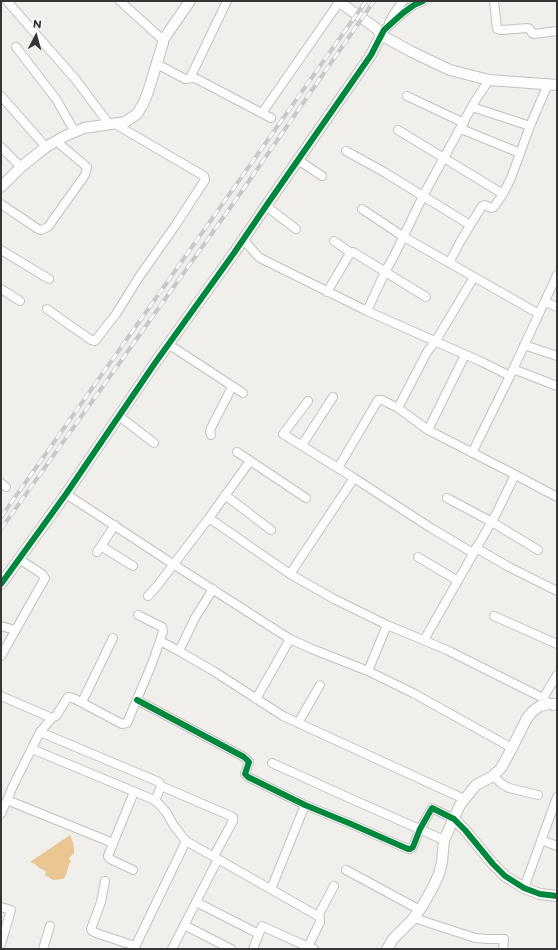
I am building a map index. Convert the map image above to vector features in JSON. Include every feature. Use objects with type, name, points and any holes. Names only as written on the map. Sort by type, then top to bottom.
[{"type":"street","points":[[7,1],[112,124],[204,176],[205,180],[175,226],[138,277],[116,314],[95,341],[91,340],[48,309]]},
{"type":"street","points":[[120,1],[163,40]]},
{"type":"street","points":[[1,187],[21,167],[46,147],[65,136],[84,128],[125,122],[137,114],[146,98],[163,40],[190,1]]},
{"type":"street","points":[[190,78],[227,1]]},
{"type":"street","points":[[262,113],[339,1],[412,52],[450,70],[489,80],[553,84],[530,126],[511,178],[503,194],[494,207],[491,208],[485,205],[482,206],[460,242],[449,264]]},
{"type":"street","points":[[1,584],[66,494],[168,344],[234,253],[371,55],[392,15],[403,1]]},
{"type":"street","points":[[383,33],[403,13],[414,5],[424,1]]},
{"type":"street","points":[[494,1],[497,29],[528,28],[534,34],[557,31]]},
{"type":"street","points":[[16,47],[56,99],[75,132]]},
{"type":"street","points":[[156,64],[185,79],[197,79],[271,118]]},
{"type":"street","points":[[367,311],[423,196],[472,107],[489,80]]},
{"type":"street","points":[[1,96],[46,147]]},
{"type":"street","points":[[407,96],[462,126],[520,153]]},
{"type":"street","points":[[472,107],[530,126]]},
{"type":"street","points":[[398,130],[503,194]]},
{"type":"street","points":[[1,204],[38,229],[41,230],[48,227],[85,175],[87,167],[56,141]]},
{"type":"street","points":[[1,146],[21,167]]},
{"type":"street","points":[[346,151],[384,172],[470,225]]},
{"type":"street","points":[[298,160],[322,176]]},
{"type":"street","points":[[266,206],[296,229]]},
{"type":"street","points":[[362,209],[404,237],[449,264],[539,314]]},
{"type":"street","points":[[243,238],[255,254],[260,258],[367,311],[496,369],[557,386]]},
{"type":"street","points":[[334,241],[351,253],[355,253],[426,298]]},
{"type":"street","points":[[1,250],[49,279]]},
{"type":"street","points":[[328,292],[351,253]]},
{"type":"street","points":[[472,453],[557,275]]},
{"type":"street","points":[[398,408],[427,352],[435,342],[474,278]]},
{"type":"street","points":[[1,289],[20,301]]},
{"type":"street","points":[[545,302],[557,307]]},
{"type":"street","points":[[168,344],[243,394]]},
{"type":"street","points":[[524,345],[557,356]]},
{"type":"street","points":[[428,430],[465,354]]},
{"type":"street","points":[[211,435],[211,428],[232,387]]},
{"type":"street","points":[[302,446],[334,397]]},
{"type":"street","points":[[338,468],[378,400],[382,400],[398,408],[428,430],[557,498]]},
{"type":"street","points":[[308,401],[283,434],[431,528],[557,591]]},
{"type":"street","points":[[119,416],[154,443]]},
{"type":"street","points":[[237,452],[306,498]]},
{"type":"street","points":[[148,596],[209,518],[250,461]]},
{"type":"street","points":[[424,640],[492,522],[515,475]]},
{"type":"street","points":[[290,574],[354,478]]},
{"type":"street","points":[[66,494],[290,639],[368,671],[413,693],[512,748]]},
{"type":"street","points":[[225,495],[271,530]]},
{"type":"street","points":[[447,498],[492,522],[538,550]]},
{"type":"street","points":[[209,518],[290,574],[334,599],[387,625],[447,650],[552,703]]},
{"type":"street","points":[[115,525],[99,549],[133,566]]},
{"type":"street","points":[[418,557],[458,581]]},
{"type":"street","points":[[1,656],[45,578],[42,574],[18,560]]},
{"type":"street","points":[[179,651],[195,618],[213,589]]},
{"type":"street","points":[[1,814],[12,786],[40,732],[52,718],[56,716],[68,697],[82,702],[122,724],[127,723],[151,666],[163,631],[162,627],[138,615]]},
{"type":"street","points":[[494,616],[557,644]]},
{"type":"street","points":[[368,671],[387,625]]},
{"type":"street","points":[[1,626],[15,630]]},
{"type":"street","points":[[82,702],[113,638]]},
{"type":"street","points":[[256,699],[290,639]]},
{"type":"street","points":[[160,641],[215,672],[283,716],[464,799]]},
{"type":"street","points":[[552,703],[557,675]]},
{"type":"street","points":[[298,723],[320,685]]},
{"type":"street","points":[[1,696],[52,718]]},
{"type":"street","points":[[137,700],[244,758],[249,762],[245,772],[246,776],[305,805],[408,849],[413,847],[420,829],[432,808],[454,819],[505,876],[524,888],[540,894],[557,896]]},
{"type":"street","points":[[387,949],[393,939],[417,914],[430,893],[439,874],[442,862],[444,840],[464,799],[476,785],[493,776],[501,768],[526,718],[540,706],[552,703]]},
{"type":"street","points":[[40,732],[159,782],[161,786],[233,817],[233,821],[196,902],[172,949]]},
{"type":"street","points":[[32,749],[152,799],[166,812],[174,826],[186,841],[320,918],[311,948],[296,945],[262,926],[253,949]]},
{"type":"street","points":[[272,763],[444,840]]},
{"type":"street","points":[[493,776],[502,784],[510,788],[538,795]]},
{"type":"street","points":[[155,801],[161,786]]},
{"type":"street","points":[[133,870],[108,858],[108,855],[134,792]]},
{"type":"street","points":[[524,888],[557,797]]},
{"type":"street","points":[[7,800],[113,843]]},
{"type":"street","points":[[271,889],[305,805]]},
{"type":"street","points":[[541,840],[557,846]]},
{"type":"street","points":[[105,881],[101,902],[90,928],[96,934],[135,948],[186,841]]},
{"type":"street","points":[[346,870],[417,914],[460,933],[475,938],[504,939],[503,949]]},
{"type":"street","points":[[318,916],[334,886]]},
{"type":"street","points":[[196,902],[259,934]]},
{"type":"street","points":[[1,907],[11,910],[1,944]]},
{"type":"street","points":[[184,925],[231,949]]},
{"type":"street","points":[[43,949],[50,926]]},
{"type":"shaded area","points":[[70,835],[73,842],[74,853],[69,858],[71,862],[63,879],[53,880],[45,875],[46,872],[44,870],[30,862]]},
{"type":"railway","points":[[1,517],[366,1]]},
{"type":"railway","points":[[1,529],[235,201],[374,1]]},
{"type":"cycle path","points":[[1,584],[66,494],[155,363],[234,253],[371,55],[384,30],[403,13],[414,5],[423,1]]},
{"type":"cycle path","points":[[137,700],[244,757],[249,762],[245,774],[248,777],[305,805],[408,849],[413,847],[420,829],[432,808],[454,819],[505,876],[524,888],[540,894],[557,896]]}]
